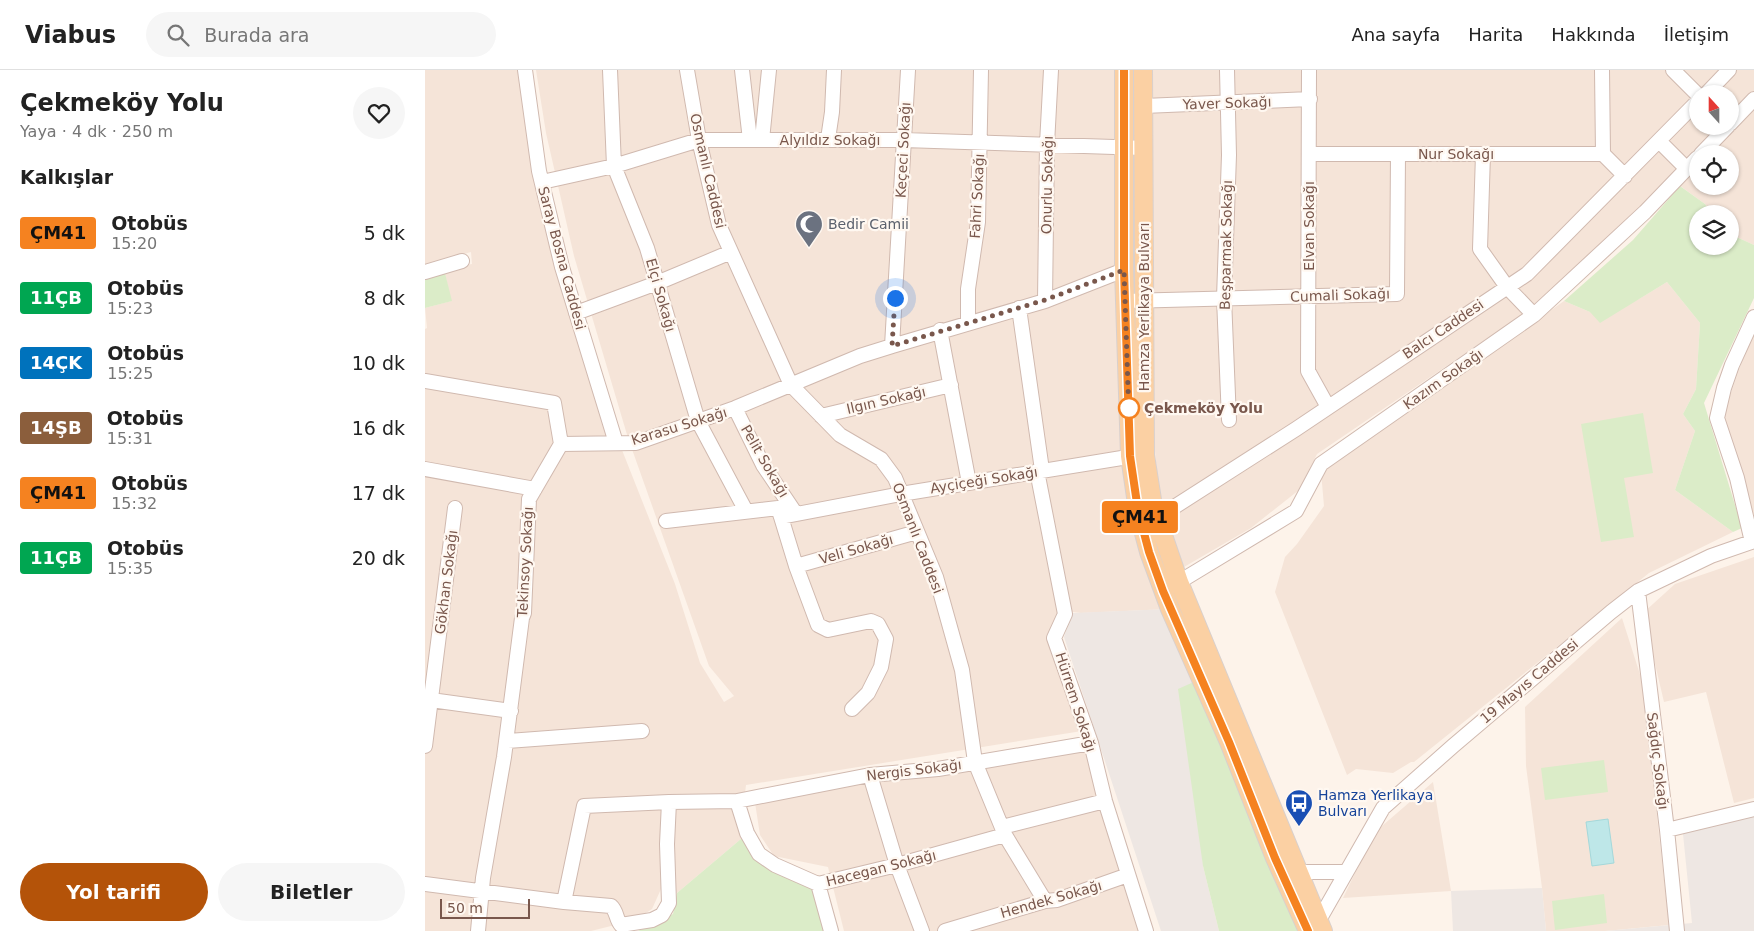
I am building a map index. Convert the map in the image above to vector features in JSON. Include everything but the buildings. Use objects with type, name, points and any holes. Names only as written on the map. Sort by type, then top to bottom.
[{"type":"main road","name":"Hamza Yerlikaya Bulvarı","points":[[1124,70],[1124,270],[1137,455],[1138,510],[1156,574],[1229,742],[1275,858],[1317,927]]},
{"type":"main road","name":"Hamza Yerlikaya Bulvarı","points":[[1143,70],[1144,302],[1137,455],[1179,582],[1298,872],[1317,927]]},
{"type":"street","name":"Saray Bosna Caddesi","points":[[525,70],[542,182],[562,267],[616,443]]},
{"type":"street","name":"Elçi Sokağı","points":[[610,70],[614,166],[647,248],[698,421],[746,511]]},
{"type":"street","name":"Osmanlı Caddesi","points":[[687,70],[699,140],[719,225],[791,385],[840,435],[881,459],[895,478],[936,577],[962,670],[975,762],[1004,831],[1021,864],[1045,901]]},
{"type":"street","points":[[742,70],[756,140]]},
{"type":"street","points":[[756,140],[769,70]]},
{"type":"street","points":[[828,139],[832,112],[834,70]]},
{"type":"street","name":"Keçeci Sokağı","points":[[892,346],[908,70]]},
{"type":"street","name":"Fahri Sokağı","points":[[968,322],[968,289],[978,222],[981,70]]},
{"type":"street","name":"Onurlu Sokağı","points":[[1045,300],[1047,144],[1051,70]]},
{"type":"street","name":"Beşparmak Sokağı","points":[[1227,70],[1229,155],[1224,298],[1229,420]]},
{"type":"street","name":"Elvan Sokağı","points":[[1309,70],[1308,371],[1328,407]]},
{"type":"street","points":[[1602,70],[1603,154],[1625,176]]},
{"type":"street","points":[[1673,70],[1689,86]]},
{"type":"street","points":[[1715,85],[1729,70]]},
{"type":"street","name":"Yaver Sokağı","points":[[1144,106],[1310,99]]},
{"type":"street","points":[[1739,115],[1754,99]]},
{"type":"street","name":"Balcı Caddesi","points":[[1157,518],[1527,274],[1689,110]]},
{"type":"street","points":[[1710,145],[1719,135]]},
{"type":"street","name":"Alyıldız Sokağı","points":[[542,182],[614,166],[699,140],[904,140],[1144,148]]},
{"type":"street","points":[[1659,140],[1687,169]]},
{"type":"street","name":"Nur Sokağı","points":[[1309,154],[1603,154]]},
{"type":"street","name":"Cumali Sokağı","points":[[1126,301],[1397,294],[1398,154]]},
{"type":"street","points":[[1483,154],[1480,249],[1507,287],[1534,315]]},
{"type":"street","name":"Kazım Sokağı","points":[[1179,582],[1296,511],[1321,464],[1534,315],[1645,212],[1687,169]]},
{"type":"street","points":[[576,314],[731,252]]},
{"type":"street","points":[[425,272],[462,261]]},
{"type":"street","points":[[892,346],[940,330],[1045,300],[1124,270]]},
{"type":"street","name":"Hürrem Sokağı","points":[[1019,308],[1039,471],[1065,614],[1054,638],[1091,743],[1105,801],[1146,931]]},
{"type":"street","points":[[1753,542],[1737,478],[1717,418],[1724,388],[1750,333],[1754,317]]},
{"type":"street","points":[[940,330],[969,482]]},
{"type":"street","name":"Karasu Sokağı","points":[[561,444],[636,443],[735,408],[860,356],[892,346]]},
{"type":"street","points":[[425,381],[554,403],[561,444]]},
{"type":"street","name":"Ilgın Sokağı","points":[[821,416],[951,385]]},
{"type":"street","name":"Pelit Sokağı","points":[[735,408],[763,465],[796,514]]},
{"type":"street","name":"Tekinsoy Sokağı","points":[[478,931],[482,892],[507,741],[524,613],[529,499],[561,444]]},
{"type":"street","name":"Ayçiçeği Sokağı","points":[[781,517],[969,482],[1137,455]]},
{"type":"street","points":[[425,469],[535,489]]},
{"type":"street","name":"Gökhan Sokağı","points":[[425,746],[455,508]]},
{"type":"street","points":[[666,521],[778,508],[796,566],[818,625],[828,630],[871,621],[878,624],[886,639],[881,667],[868,693],[853,709]]},
{"type":"street","name":"Veli Sokağı","points":[[796,566],[917,532]]},
{"type":"street","name":"19 Mayıs Caddesi","points":[[1317,927],[1345,872],[1383,808],[1573,644],[1638,591],[1711,556],[1753,542]]},
{"type":"street","name":"Sağdıç Sokağı","points":[[1638,591],[1667,830],[1677,931]]},
{"type":"street","points":[[431,700],[511,711]]},
{"type":"street","points":[[507,741],[642,732]]},
{"type":"street","name":"Nergis Sokağı","points":[[564,902],[584,806],[737,801],[870,775],[938,769],[1091,743]]},
{"type":"street","points":[[870,775],[897,866],[922,931]]},
{"type":"street","name":"Hacegan Sokağı","points":[[737,801],[747,833],[759,854],[775,865],[818,884],[897,866],[1105,801]]},
{"type":"street","points":[[425,884],[564,902],[611,906],[615,909],[617,921],[621,925],[651,920],[662,915],[669,903],[667,844],[669,802]]},
{"type":"street","points":[[1667,830],[1754,809]]},
{"type":"street","points":[[1298,872],[1345,872]]},
{"type":"street","name":"Hendek Sokağı","points":[[945,931],[1045,901],[1057,900],[1128,876]]},
{"type":"street","points":[[818,884],[831,931]]},
{"type":"shaded area","points":[[425,70],[522,70],[549,211],[622,450],[675,584],[700,663],[724,702],[734,696],[709,666],[628,438],[574,256],[546,133],[536,70],[1120,70],[1125,441],[1169,609],[1081,613],[1066,611],[1056,629],[1082,731],[746,785],[744,802],[748,833],[677,893],[661,889],[652,909],[635,920],[591,931],[425,931],[425,329],[427,328],[425,308],[451,301],[444,269],[472,264],[471,252],[425,265]]},
{"type":"shaded area","points":[[1153,70],[1754,70],[1754,245],[1739,238],[1739,205],[1706,205],[1693,195],[1739,195],[1739,145],[1689,145],[1689,192],[1672,180],[1554,293],[1317,454],[1299,490],[1251,528],[1184,567],[1160,502],[1151,411]]},
{"type":"shaded area","points":[[1667,282],[1700,323],[1696,389],[1683,414],[1695,431],[1675,490],[1733,532],[1649,573],[1414,762],[1393,773],[1356,769],[1347,775],[1275,592],[1285,557],[1297,544],[1324,506],[1321,472],[1564,301],[1590,312],[1639,299]]},
{"type":"shaded area","points":[[1754,336],[1754,516],[1723,416],[1750,338]]},
{"type":"shaded area","points":[[1754,557],[1754,798],[1734,803],[1706,692],[1664,702],[1643,613],[1675,584]]},
{"type":"shaded area","points":[[1169,609],[1196,681],[1203,866],[1219,931],[1161,931],[1064,637],[1072,613]]},
{"type":"shaded area","points":[[1622,618],[1651,709],[1650,752],[1669,925],[1605,931],[1546,931],[1526,766],[1525,707]]},
{"type":"shaded area","points":[[1085,738],[1148,931],[844,931],[828,867],[774,856],[760,835],[754,796]]},
{"type":"shaded area","points":[[1433,782],[1451,891],[1343,898],[1375,832]]},
{"type":"shaded area","points":[[1754,812],[1754,931],[1605,931],[1692,923],[1683,834]]},
{"type":"shaded area","points":[[1542,888],[1546,931],[1453,931],[1451,891]]},
{"type":"green space","points":[[1680,186],[1689,192],[1689,195],[1692,195],[1706,205],[1689,205],[1689,255],[1739,255],[1739,238],[1754,245],[1754,298],[1704,403],[1742,528],[1733,532],[1675,490],[1695,431],[1683,414],[1696,389],[1700,323],[1667,282],[1600,323],[1590,312],[1564,301],[1633,240]]},
{"type":"green space","points":[[444,269],[452,301],[425,308],[425,274]]},
{"type":"green space","points":[[1643,413],[1653,473],[1624,478],[1634,537],[1601,542],[1581,424]]},
{"type":"green space","points":[[1196,681],[1298,931],[1219,931],[1203,866],[1178,689]]},
{"type":"green space","points":[[1604,760],[1608,792],[1545,800],[1541,768]]},
{"type":"green space","points":[[748,833],[759,861],[813,879],[828,931],[638,931],[673,914],[677,893]]},
{"type":"green space","points":[[1604,894],[1607,923],[1555,930],[1552,901]]},
{"type":"water","points":[[1608,819],[1614,863],[1592,866],[1586,822]]},
{"type":"bus line","name":"ÇM41","points":[[1124,70],[1124,270],[1130,456],[1138,510],[1156,574],[1170,609],[1229,742],[1275,858],[1308,931]]},
{"type":"place","name":"Bedir Camii","points":[[809,248]]},
{"type":"place","name":"Çekmeköy Yolu","points":[[1129,408]]},
{"type":"place","name":"Hamza Yerlikaya Bulvarı","points":[[1299,827]]},
{"type":"route","points":[[895,298],[892,346],[1045,300],[1124,270],[1129,417],[1129,408]]}]
